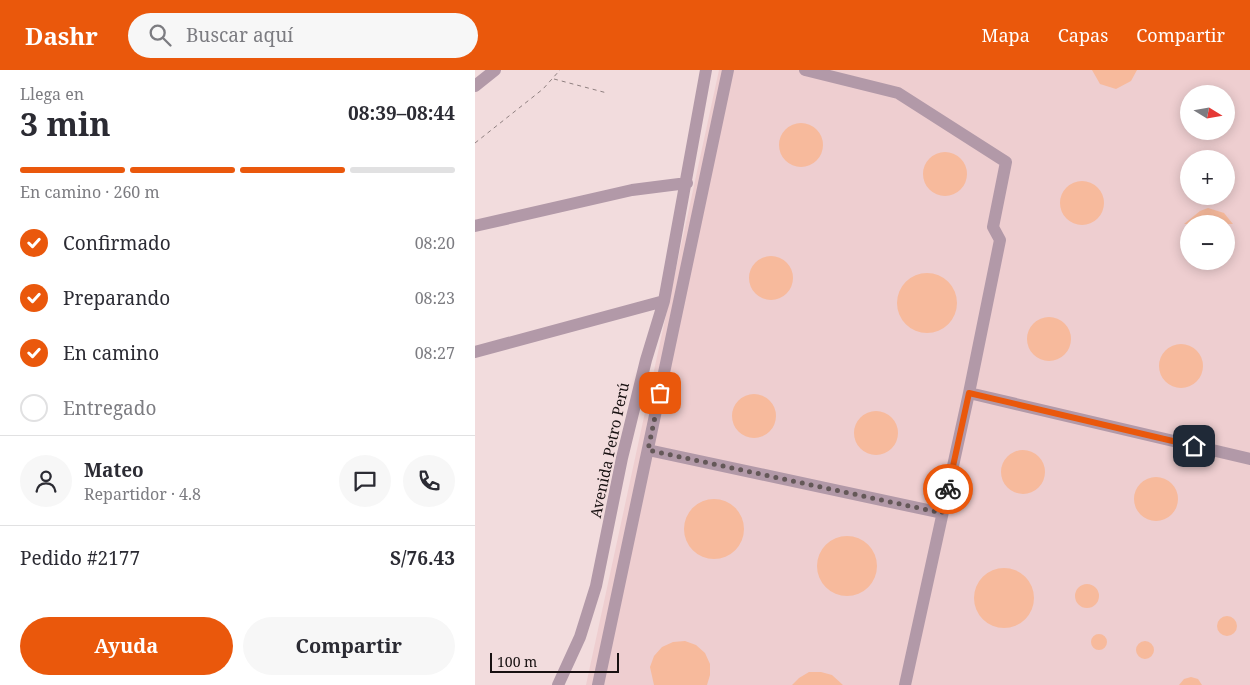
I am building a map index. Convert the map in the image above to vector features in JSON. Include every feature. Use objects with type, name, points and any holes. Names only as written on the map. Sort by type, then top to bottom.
[{"type":"street","points":[[475,86],[495,70]]},
{"type":"street","name":"Avenida Petro Perú","points":[[558,685],[580,637],[596,586],[621,458],[646,360],[664,301],[687,183],[706,70]]},
{"type":"street","points":[[598,685],[728,70]]},
{"type":"street","points":[[805,70],[898,92],[1006,162],[993,227],[1000,240],[969,393],[905,685]]},
{"type":"street","points":[[475,226],[632,190],[687,183]]},
{"type":"street","points":[[475,352],[664,301]]},
{"type":"street","points":[[969,393],[1250,459]]},
{"type":"street","points":[[648,450],[942,513]]},
{"type":"path","points":[[475,143],[553,79],[560,70]]},
{"type":"path","points":[[553,79],[607,93]]},
{"type":"shaded area","points":[[719,70],[1250,70],[1250,685],[586,685]]},
{"type":"building","points":[[1092,70],[1137,70],[1131,81],[1116,89],[1100,84]]},
{"type":"building","points":[[801,123],[813,127],[819,133],[823,145],[819,157],[813,163],[801,167],[789,163],[783,157],[779,145],[783,133],[789,127]]},
{"type":"building","points":[[945,152],[957,156],[963,162],[967,174],[963,186],[957,192],[945,196],[933,192],[927,186],[923,174],[927,162],[933,156]]},
{"type":"building","points":[[1082,181],[1094,185],[1100,191],[1104,203],[1100,215],[1094,221],[1082,225],[1070,221],[1064,215],[1060,203],[1064,191],[1070,185]]},
{"type":"building","points":[[1208,208],[1226,215],[1195,215]]},
{"type":"building","points":[[771,256],[783,260],[789,266],[793,278],[789,290],[783,296],[771,300],[759,296],[753,290],[749,278],[753,266],[759,260]]},
{"type":"building","points":[[921,273],[933,273],[944,278],[952,286],[957,297],[955,315],[944,328],[933,333],[921,333],[910,328],[902,320],[897,309],[897,297],[902,286],[910,278]]},
{"type":"building","points":[[1049,317],[1061,321],[1067,327],[1071,339],[1067,351],[1061,357],[1049,361],[1037,357],[1031,351],[1027,339],[1031,327],[1037,321]]},
{"type":"building","points":[[1181,344],[1193,348],[1199,354],[1203,366],[1199,378],[1193,384],[1181,388],[1169,384],[1163,378],[1159,366],[1163,354],[1169,348]]},
{"type":"building","points":[[754,394],[766,398],[772,404],[776,416],[772,428],[766,434],[754,438],[742,434],[736,428],[732,416],[736,404],[742,398]]},
{"type":"building","points":[[876,411],[888,415],[894,421],[898,433],[894,445],[888,451],[876,455],[864,451],[858,445],[854,433],[858,421],[864,415]]},
{"type":"building","points":[[1023,450],[1035,454],[1041,460],[1045,472],[1041,484],[1035,490],[1023,494],[1011,490],[1005,484],[1001,472],[1005,460],[1011,454]]},
{"type":"building","points":[[1156,477],[1168,481],[1174,487],[1178,499],[1174,511],[1168,517],[1156,521],[1144,517],[1138,511],[1134,499],[1138,487],[1144,481]]},
{"type":"building","points":[[708,499],[720,499],[731,504],[739,512],[744,523],[742,541],[731,554],[720,559],[708,559],[697,554],[689,546],[684,535],[684,523],[689,512],[697,504]]},
{"type":"building","points":[[841,536],[853,536],[864,541],[872,549],[877,560],[875,578],[864,591],[853,596],[841,596],[830,591],[822,583],[817,572],[817,560],[822,549],[830,541]]},
{"type":"building","points":[[998,568],[1010,568],[1021,573],[1029,581],[1034,592],[1032,610],[1021,623],[1010,628],[998,628],[987,623],[979,615],[974,604],[974,592],[979,581],[987,573]]},
{"type":"building","points":[[1087,584],[1095,588],[1099,596],[1095,604],[1087,608],[1079,604],[1075,596],[1079,588]]},
{"type":"building","points":[[1223,616],[1231,616],[1237,622],[1237,630],[1231,636],[1223,636],[1217,630],[1217,622]]},
{"type":"building","points":[[1099,634],[1105,636],[1107,642],[1105,648],[1099,650],[1093,648],[1091,642],[1093,636]]},
{"type":"building","points":[[685,641],[696,645],[705,653],[710,664],[710,675],[707,685],[654,685],[650,667],[654,656],[662,647],[673,642]]},
{"type":"building","points":[[1145,641],[1151,644],[1154,650],[1151,656],[1145,659],[1139,656],[1136,650],[1139,644]]},
{"type":"building","points":[[809,672],[821,672],[832,675],[843,685],[792,685]]},
{"type":"building","points":[[1191,677],[1198,679],[1202,685],[1179,685],[1184,679]]},
{"type":"way so far","points":[[660,393],[648,450],[787,478],[942,513],[948,489]]},
{"type":"route","points":[[948,489],[969,393],[1194,446]]}]
